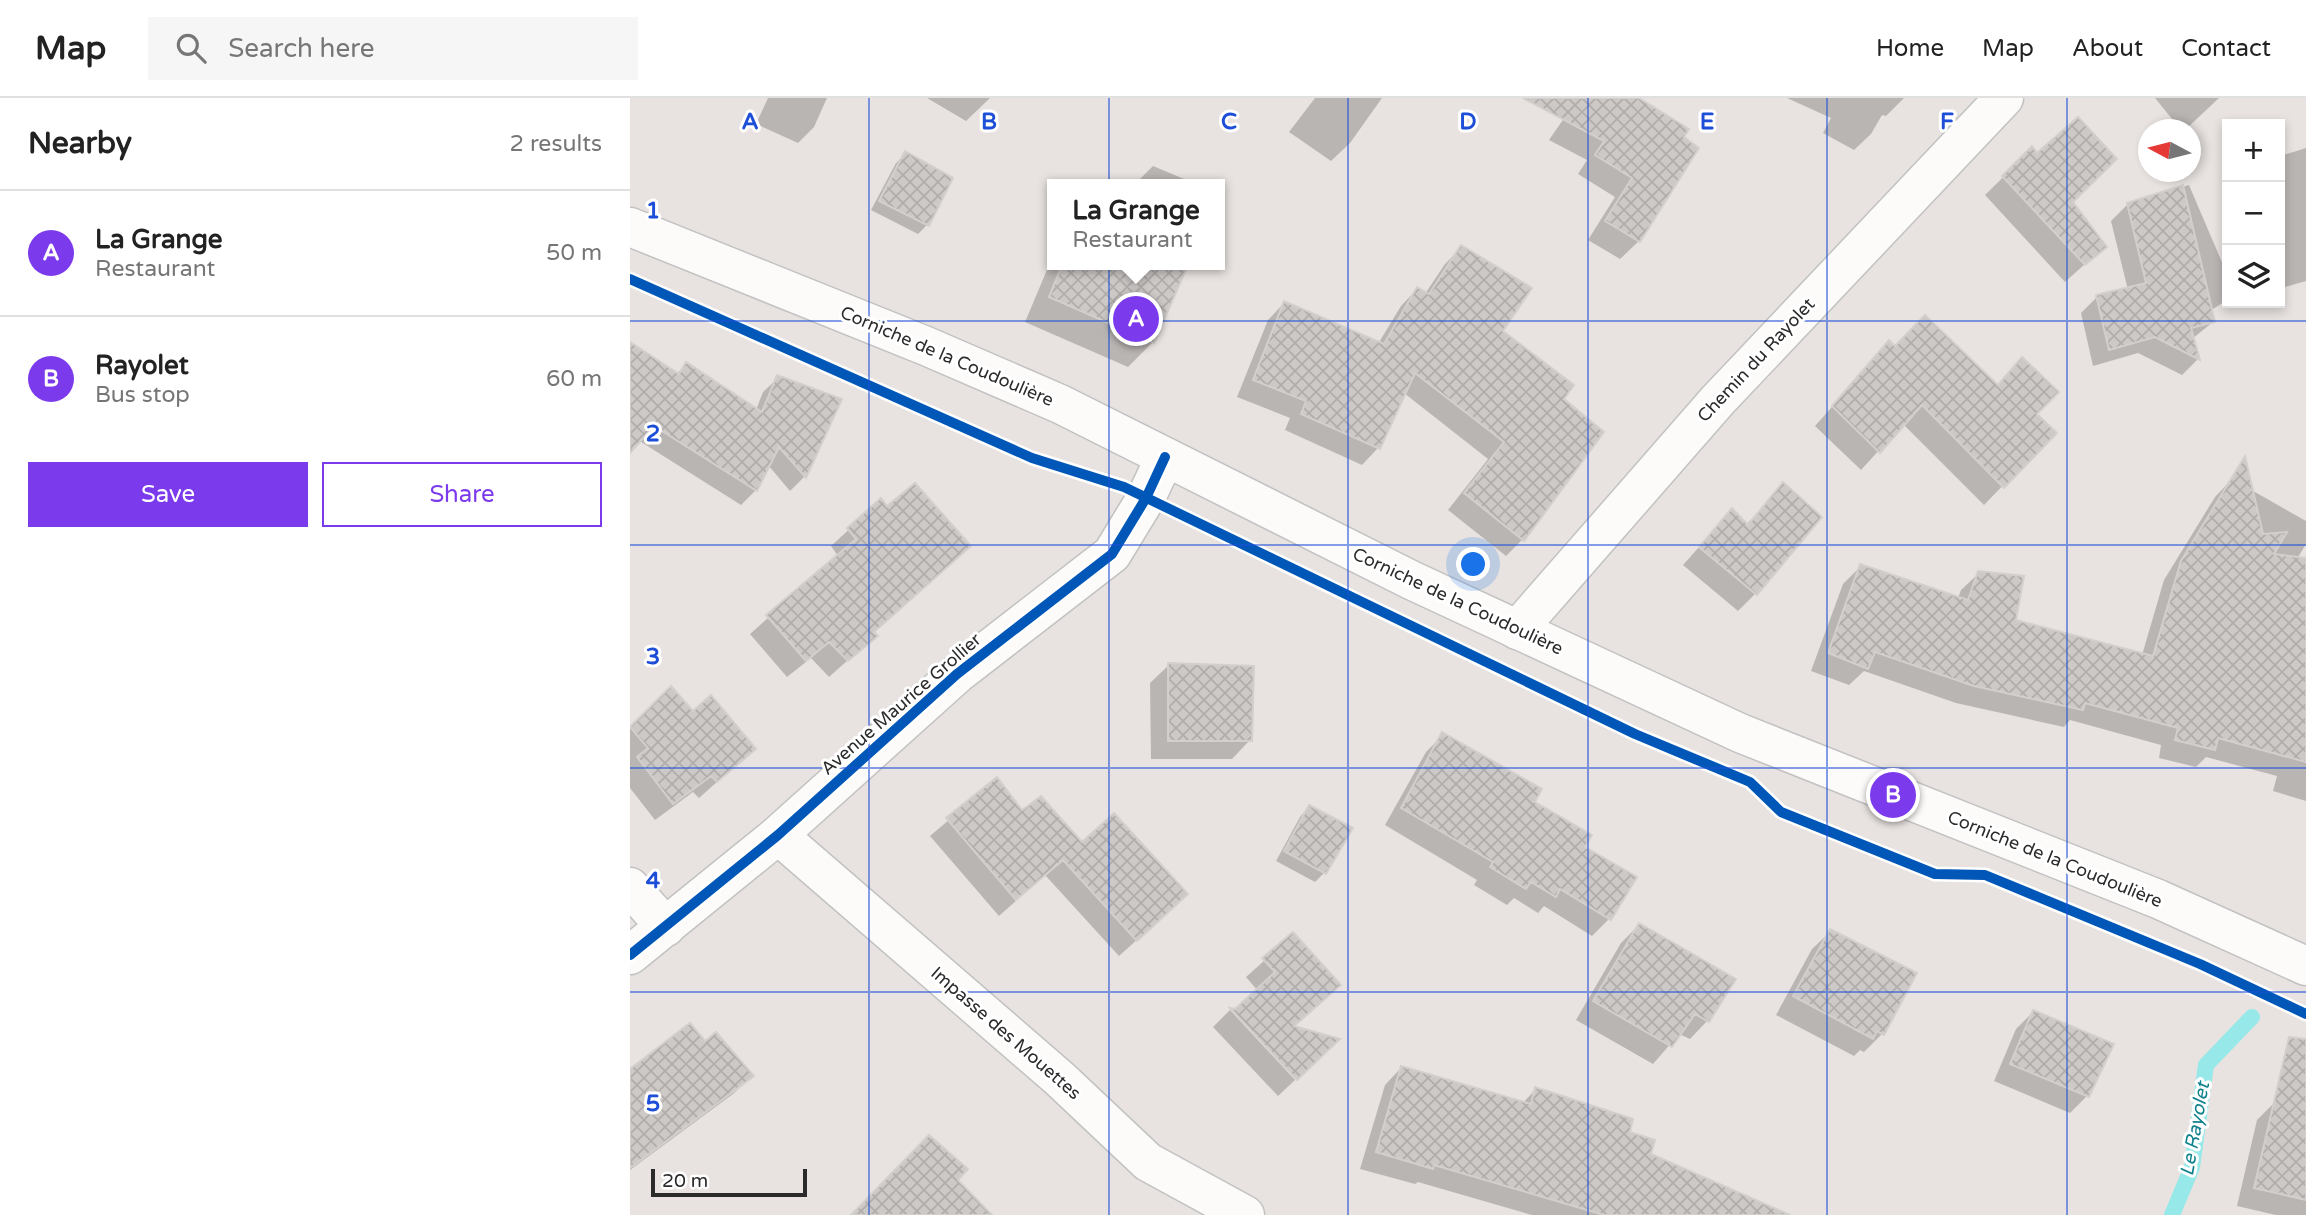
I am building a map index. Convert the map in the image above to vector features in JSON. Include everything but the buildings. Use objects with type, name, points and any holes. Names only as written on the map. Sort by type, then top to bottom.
[{"type":"street","name":"Chemin du Rayolet","points":[[1517,630],[1718,400],[2004,98]]},
{"type":"street","name":"Corniche de la Coudoulière","points":[[630,227],[926,346],[1060,404],[1517,630],[1740,733],[2158,899],[2300,963]]},
{"type":"street","name":"Avenue Maurice Grollier","points":[[630,955],[778,835],[957,674],[1112,554],[1146,498],[1165,457]]},
{"type":"street","name":"Impasse des Mouettes","points":[[778,835],[1060,1079],[1148,1162],[1245,1215]]},
{"type":"street","points":[[630,887],[666,927]]},
{"type":"waterway","name":"Le Rayolet","points":[[2172,1215],[2192,1167],[2206,1065],[2252,1017]]},
{"type":"cycle path","points":[[630,279],[1032,458],[1124,487],[1635,734],[1750,782],[1781,812],[1935,874],[1985,875],[2200,964],[2306,1014]]},
{"type":"cycle path","points":[[630,955],[778,835],[957,674],[1112,554],[1146,498],[1165,457]]},
{"type":"place","name":"La Grange","points":[[1136,319]]},
{"type":"place","name":"Rayolet","points":[[1893,795]]}]
